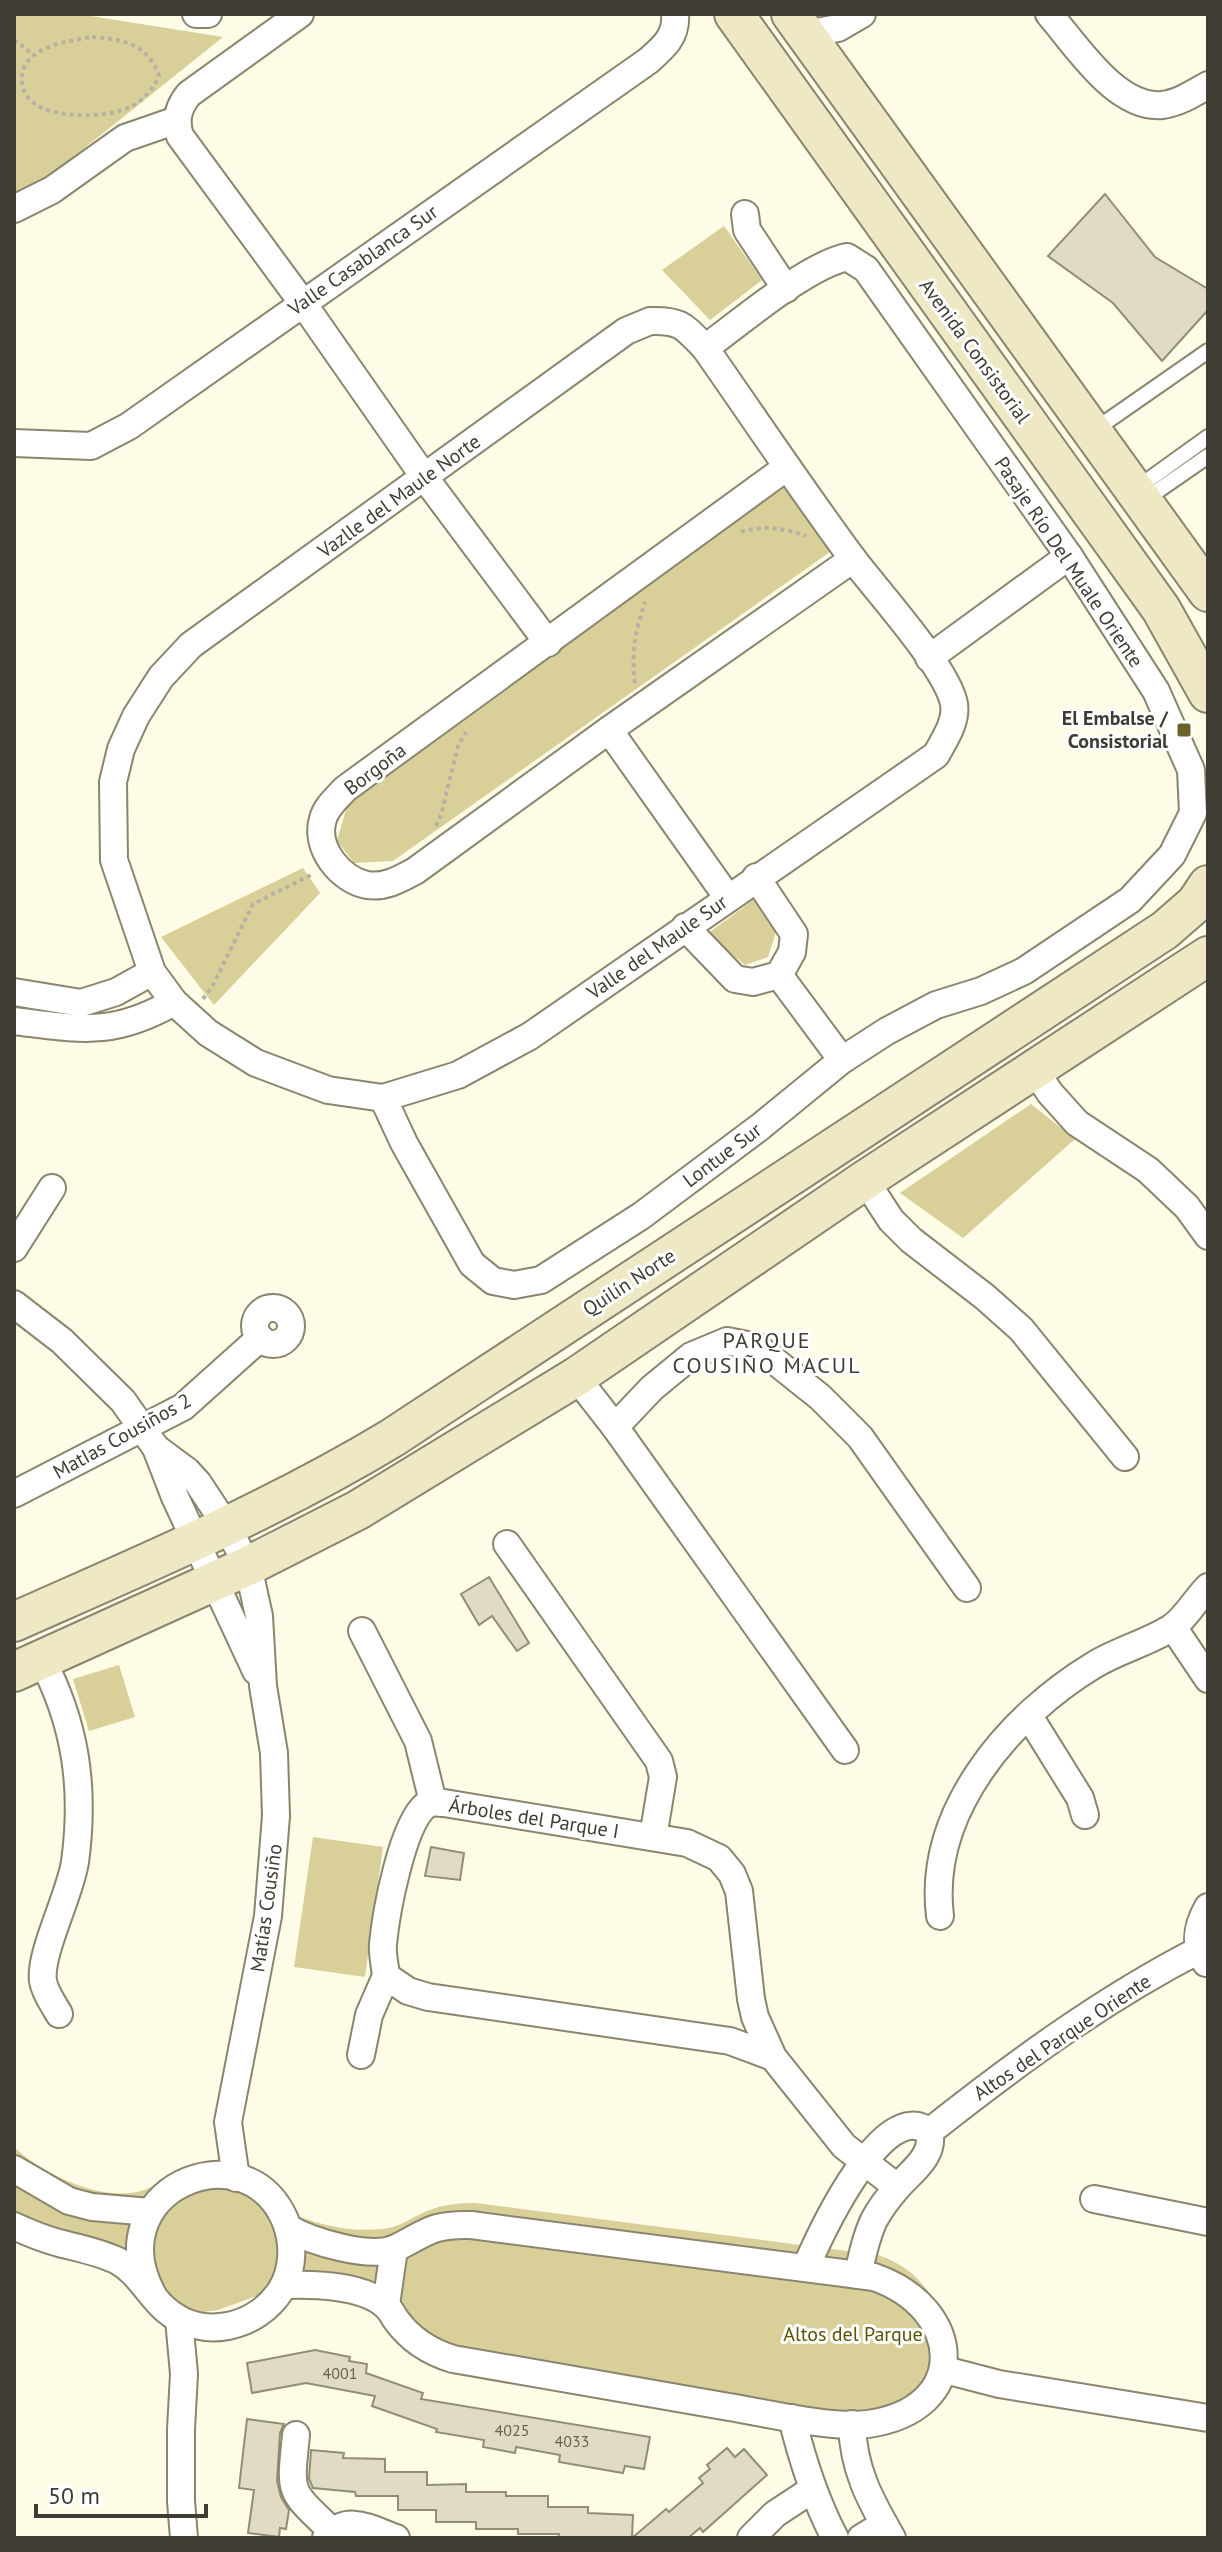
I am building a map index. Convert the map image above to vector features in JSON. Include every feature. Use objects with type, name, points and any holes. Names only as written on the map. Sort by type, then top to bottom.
[{"type":"street","points":[[196,14],[208,14]]},
{"type":"street","points":[[300,14],[189,94],[177,120],[184,143],[548,643]]},
{"type":"street","name":"Valle Casablanca Sur","points":[[14,443],[91,446],[129,426],[648,61],[666,45],[676,27],[675,14]]},
{"type":"street","name":"Avenida Consistorial","points":[[734,14],[1161,609],[1208,693]]},
{"type":"street","points":[[1049,14],[1110,84],[1127,96],[1162,105],[1187,98],[1208,85]]},
{"type":"street","points":[[798,24],[830,30],[857,17]]},
{"type":"street","points":[[832,70],[834,52],[841,35],[857,17]]},
{"type":"street","points":[[798,24],[1208,592]]},
{"type":"street","points":[[14,209],[67,180],[125,138],[177,120]]},
{"type":"street","points":[[705,348],[786,289],[747,230],[745,214]]},
{"type":"street","name":"Pasaje Río Del Muale Oriente","points":[[786,289],[833,260],[847,257],[866,269],[1069,556],[1156,691],[1191,770],[1193,813],[1172,855],[1130,900]]},
{"type":"street","name":"Vazlle del Maule Norte","points":[[168,993],[114,860],[113,782],[121,749],[136,716],[161,677],[191,645],[626,331],[650,321],[673,321],[705,348],[853,559]]},
{"type":"street","name":"Borgoña","points":[[334,865],[322,841],[322,821],[329,807],[345,789],[787,467]]},
{"type":"street","points":[[929,658],[1069,556]]},
{"type":"street","points":[[334,865],[349,878],[368,885],[391,883],[415,871],[853,559]]},
{"type":"street","name":"Valle del Maule Sur","points":[[168,993],[208,1033],[256,1063],[328,1090],[383,1098],[458,1075],[530,1036],[936,755],[951,728],[955,707],[951,691],[853,559]]},
{"type":"street","points":[[609,730],[728,898]]},
{"type":"street","points":[[685,927],[735,979],[753,982],[779,975],[792,952],[794,934],[756,877]]},
{"type":"street","name":"Quilín Norte","points":[[14,1622],[211,1533],[340,1469],[405,1430],[1165,930],[1196,903],[1208,885]]},
{"type":"street","name":"Lontue Sur","points":[[383,1098],[404,1143],[472,1264],[493,1281],[514,1285],[541,1280],[641,1216],[760,1127],[842,1060],[936,1005],[981,991],[1024,971],[1130,900]]},
{"type":"street","points":[[59,2014],[48,1997],[42,1976],[74,1863],[79,1789],[66,1711],[28,1665],[231,1573],[358,1510],[576,1377],[865,1180],[1208,956]]},
{"type":"street","points":[[779,975],[842,1060]]},
{"type":"street","points":[[14,992],[81,1003],[116,992],[168,993]]},
{"type":"street","points":[[14,1021],[84,1029],[125,1025],[150,1016],[168,993]]},
{"type":"street","points":[[1034,1069],[1050,1093],[1077,1123],[1148,1170],[1187,1207],[1208,1236]]},
{"type":"street","points":[[865,1180],[891,1220],[911,1240],[1021,1329],[1125,1457]]},
{"type":"street","points":[[14,1248],[52,1188]]},
{"type":"street","name":"Matías Cousiño","points":[[14,1304],[72,1351],[123,1401],[148,1438],[198,1483],[211,1533],[231,1573],[259,1616],[263,1686],[274,1753],[276,1846],[268,1916],[228,2127],[201,2176]]},
{"type":"street","name":"MatIas Cousiños 2","points":[[19,1485],[148,1438],[260,1338]]},
{"type":"street","points":[[615,1427],[652,1388],[691,1356],[727,1341],[757,1347],[820,1397],[860,1437],[967,1588]]},
{"type":"street","points":[[576,1377],[845,1750]]},
{"type":"street","name":"Matías Cousiño","points":[[211,1533],[231,1573],[263,1686]]},
{"type":"street","points":[[507,1544],[659,1761],[663,1777],[653,1837]]},
{"type":"street","points":[[940,1916],[938,1879],[941,1859],[957,1814],[993,1752],[1060,1688],[1095,1664],[1173,1627],[1208,1587]]},
{"type":"street","points":[[1173,1627],[1208,1679]]},
{"type":"street","points":[[362,1631],[418,1741],[433,1802]]},
{"type":"street","points":[[1029,1716],[1080,1798],[1085,1815]]},
{"type":"street","name":"Árboles del Parque I","points":[[386,1976],[383,1946],[398,1865],[409,1833],[424,1807],[433,1802],[653,1837],[702,1848],[719,1858],[732,1874],[739,1891],[751,1999],[755,2017],[773,2057],[834,2135],[864,2164],[897,2187]]},
{"type":"street","name":"Altos del Parque Oriente","points":[[929,2132],[1019,2061],[1146,1978],[1203,1957],[1199,1928],[1208,1907]]},
{"type":"street","points":[[361,2055],[369,2015],[386,1976],[408,1991],[428,1997],[739,2043],[773,2057]]},
{"type":"street","points":[[710,2040],[724,2036],[741,2025],[748,2015],[751,1999]]},
{"type":"street","points":[[806,2267],[839,2199],[864,2164],[898,2128],[914,2125],[929,2132],[931,2138],[925,2157],[897,2187],[875,2219],[858,2275]]},
{"type":"street","name":"Matías Cousiño","points":[[228,2127],[236,2178]]},
{"type":"street","points":[[14,2169],[69,2201],[92,2207],[150,2212]]},
{"type":"street","points":[[14,2226],[36,2236],[118,2261],[131,2271],[154,2297],[179,2319],[210,2328],[228,2327],[253,2317],[274,2300],[284,2285],[291,2257],[288,2228],[274,2202],[263,2191],[236,2178],[212,2175],[180,2183],[163,2196],[150,2212],[141,2237],[140,2264],[154,2297]]},
{"type":"street","points":[[1094,2199],[1208,2222]]},
{"type":"street","points":[[284,2285],[332,2286],[359,2292],[386,2305],[416,2341],[453,2359],[792,2418],[867,2424],[905,2414],[931,2391],[945,2370],[945,2345],[928,2314],[901,2289],[874,2277],[471,2225],[431,2229],[394,2249],[362,2251],[307,2238],[288,2228]]},
{"type":"street","points":[[386,2305],[394,2249]]},
{"type":"street","points":[[179,2319],[184,2374],[181,2429],[184,2538]]},
{"type":"street","points":[[184,2374],[210,2328]]},
{"type":"street","points":[[945,2370],[999,2384],[1208,2418]]},
{"type":"street","points":[[792,2418],[800,2454],[835,2538]]},
{"type":"street","points":[[852,2424],[858,2470],[888,2531],[861,2538]]},
{"type":"street","points":[[296,2435],[292,2487],[329,2535],[345,2525],[358,2523],[396,2538]]},
{"type":"street","points":[[751,2538],[775,2514],[813,2489]]},
{"type":"street","points":[[730,2538],[756,2517],[775,2514]]},
{"type":"lane","points":[[1091,432],[1208,351]]},
{"type":"lane","points":[[1138,496],[1208,437]]},
{"type":"lane","points":[[1138,496],[1208,456]]},
{"type":"path","points":[[92,37],[113,38],[134,45],[153,59],[159,76],[152,91],[130,107],[106,114],[57,114],[35,105],[23,92],[23,66],[32,56],[64,42],[92,37]]},
{"type":"path","points":[[14,40],[32,56]]},
{"type":"path","points":[[740,533],[752,528],[776,527],[803,535],[853,559]]},
{"type":"path","points":[[639,709],[632,655],[634,635],[649,590]]},
{"type":"path","points":[[435,829],[458,746],[468,728]]},
{"type":"path","points":[[168,993],[200,1002],[212,987],[253,904],[334,865]]},
{"type":"green space","points":[[14,14],[78,14],[223,37],[31,191],[14,197]]},
{"type":"green space","points":[[724,226],[762,280],[710,320],[662,270]]},
{"type":"green space","points":[[790,483],[837,547],[393,861],[354,863],[337,841],[349,799]]},
{"type":"green space","points":[[303,868],[320,893],[214,1005],[161,937]]},
{"type":"green space","points":[[756,898],[776,932],[768,957],[745,965],[707,934]]},
{"type":"green space","points":[[1031,1104],[1075,1139],[963,1238],[900,1193]]},
{"type":"green space","points":[[119,1665],[135,1717],[89,1731],[73,1679]]},
{"type":"green space","points":[[313,1837],[383,1847],[365,1977],[294,1967]]},
{"type":"green space","name":"Altos del Parque","points":[[14,2147],[57,2176],[93,2190],[128,2193],[144,2190],[195,2167],[285,2211],[333,2226],[357,2229],[388,2228],[439,2207],[476,2203],[878,2255],[902,2266],[919,2280],[946,2321],[927,2389],[867,2419],[455,2362],[381,2310],[279,2288],[218,2310],[188,2310],[14,2221]]},
{"type":"building","points":[[1105,194],[1155,257],[1208,289],[1208,310],[1162,361],[1113,303],[1048,256]]},
{"type":"building","points":[[489,1577],[529,1643],[517,1651],[492,1616],[479,1625],[461,1594]]},
{"type":"building","points":[[431,1847],[464,1853],[460,1880],[425,1876]]},
{"type":"building","points":[[315,2350],[367,2364],[366,2373],[423,2393],[421,2399],[650,2437],[644,2469],[625,2466],[623,2473],[559,2462],[560,2455],[516,2447],[515,2453],[483,2447],[484,2440],[436,2432],[437,2429],[372,2406],[375,2396],[306,2383],[252,2393],[247,2363]]},
{"type":"building","points":[[247,2419],[284,2424],[280,2433],[277,2481],[281,2497],[289,2510],[286,2529],[280,2528],[279,2537],[248,2533],[254,2490],[239,2488]]},
{"type":"building","points":[[727,2448],[735,2457],[744,2449],[767,2475],[703,2532],[700,2528],[688,2538],[632,2538],[703,2483],[699,2478],[710,2469],[707,2465]]},
{"type":"building","points":[[311,2450],[344,2453],[343,2458],[385,2459],[385,2472],[427,2472],[427,2485],[466,2484],[466,2492],[548,2496],[548,2507],[588,2507],[588,2513],[633,2515],[632,2538],[558,2538],[559,2534],[518,2534],[518,2529],[476,2529],[476,2522],[436,2522],[436,2510],[398,2510],[398,2496],[356,2496],[355,2492],[313,2488],[309,2479]]},
{"type":"place","name":"El Embalse / Consistorial","points":[[1184,730]]},
{"type":"district","name":"PARQUE COUSIÑO MACUL","points":[[767,1352]]}]
